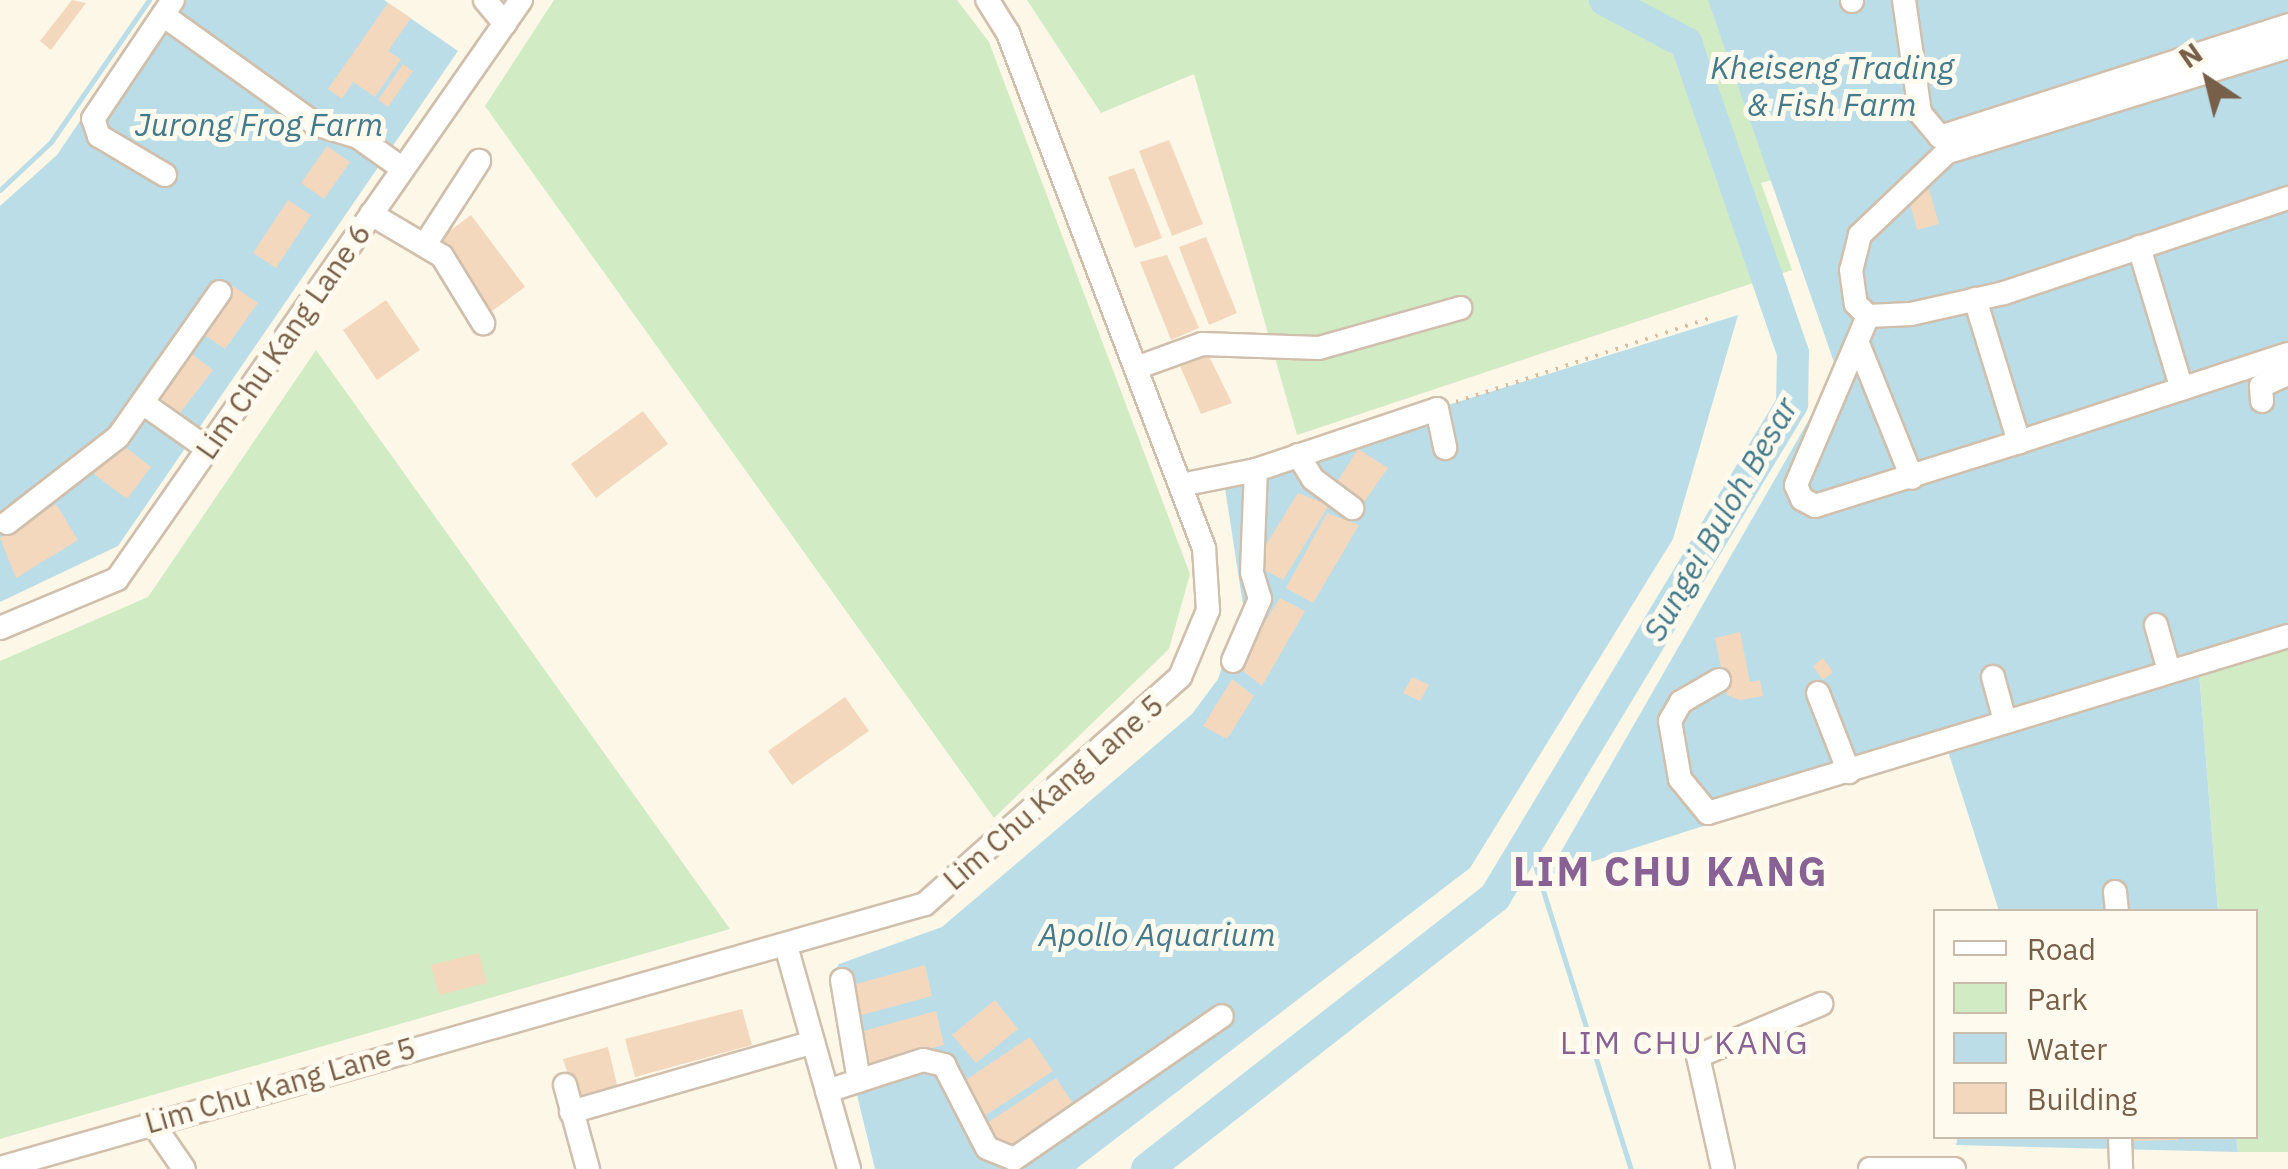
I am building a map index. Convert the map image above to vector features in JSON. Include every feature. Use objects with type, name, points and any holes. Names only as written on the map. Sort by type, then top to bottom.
[{"type":"street","points":[[486,0],[504,24]]},
{"type":"street","name":"Lim Chu Kang Lane 6","points":[[0,628],[117,579],[521,0]]},
{"type":"street","points":[[1904,0],[1920,114],[1940,137],[2288,25]]},
{"type":"street","name":"Lim Chu Kang Lane 5","points":[[0,1168],[151,1120],[786,946],[925,904],[1180,677],[1199,642],[1209,580],[1181,485],[988,2]]},
{"type":"street","points":[[165,176],[99,136],[93,118],[168,7],[315,124],[358,137],[403,169]]},
{"type":"street","points":[[2288,47],[1946,153],[1860,235],[1851,270],[1868,316],[1859,346],[1796,485],[1815,506],[1912,478],[2288,354]]},
{"type":"street","points":[[426,242],[479,161]]},
{"type":"street","points":[[1868,316],[1975,299],[2288,198]]},
{"type":"street","points":[[372,214],[426,242],[484,323]]},
{"type":"street","points":[[2138,247],[2182,389]]},
{"type":"street","points":[[6,524],[70,482],[147,406],[220,292]]},
{"type":"street","points":[[1975,299],[2019,442]]},
{"type":"street","points":[[1136,368],[1202,344],[1319,348],[1460,308]]},
{"type":"street","points":[[1859,346],[1912,478]]},
{"type":"street","points":[[2262,401],[2261,386],[2288,374]]},
{"type":"street","points":[[147,406],[208,448]]},
{"type":"street","points":[[1181,485],[1256,470],[1437,409],[1445,448]]},
{"type":"street","points":[[1298,455],[1312,479],[1352,508]]},
{"type":"street","points":[[1234,661],[1260,598],[1252,572],[1256,470]]},
{"type":"street","points":[[2156,625],[2170,672]]},
{"type":"street","points":[[1718,680],[1681,702],[1670,721],[1673,759],[1697,807],[1723,814],[2005,720],[2288,636]]},
{"type":"street","points":[[1993,676],[2005,720]]},
{"type":"street","points":[[1818,692],[1849,772]]},
{"type":"street","points":[[786,946],[849,1169]]},
{"type":"street","points":[[842,980],[859,1081]]},
{"type":"street","points":[[1724,1169],[1698,1056],[1821,1004]]},
{"type":"street","points":[[827,1091],[923,1060],[944,1065],[988,1148],[1014,1159],[1222,1016]]},
{"type":"street","points":[[570,1112],[813,1042]]},
{"type":"street","points":[[565,1085],[588,1169]]},
{"type":"street","points":[[151,1120],[184,1169]]},
{"type":"street","points":[[2120,1139],[2120,1169]]},
{"type":"street","points":[[1874,1169],[1954,1169]]},
{"type":"path","points":[[1437,409],[1713,317]]},
{"type":"green space","points":[[554,0],[957,0],[989,42],[1190,574],[1169,649],[994,818],[485,106]]},
{"type":"green space","points":[[1027,0],[1833,0],[1903,143],[1761,183],[1792,270],[1297,435],[1194,74],[1101,113]]},
{"type":"green space","points":[[316,350],[730,929],[0,1139],[0,661],[148,597]]},
{"type":"green space","points":[[2288,642],[2288,1152],[2238,1152],[2236,1139],[2258,1139],[2258,909],[2218,909],[2199,670]]},
{"type":"water","name":"Jurong Frog Farm","points":[[161,0],[384,0],[458,51],[118,546],[0,602],[0,206],[57,155]]},
{"type":"water","name":"Kheiseng Trading & Fish Farm","points":[[1708,0],[2288,0],[2288,642],[2199,671],[2218,909],[1998,909],[1947,748],[1547,876],[1837,371]]},
{"type":"water","name":"Apollo Aquarium","points":[[1738,315],[1673,539],[1470,868],[1076,1169],[875,1169],[829,980],[839,964],[942,927],[1192,714],[1218,679],[1243,605],[1223,475]]},
{"type":"water","points":[[1957,1139],[2236,1139],[2238,1152],[1956,1145]]},
{"type":"building","points":[[72,0],[86,3],[51,50],[40,41]]},
{"type":"building","points":[[388,3],[411,18],[388,51],[401,59],[375,97],[353,82],[342,99],[328,89]]},
{"type":"building","points":[[403,64],[413,71],[388,107],[378,100]]},
{"type":"building","points":[[1169,140],[1203,224],[1172,236],[1139,151]]},
{"type":"building","points":[[327,146],[350,162],[324,199],[301,183]]},
{"type":"building","points":[[1134,168],[1162,238],[1135,248],[1108,177]]},
{"type":"building","points":[[1929,189],[1939,224],[1917,230],[1908,195]]},
{"type":"building","points":[[288,200],[311,215],[276,268],[253,253]]},
{"type":"building","points":[[471,215],[525,287],[488,314],[435,242]]},
{"type":"building","points":[[1206,237],[1237,313],[1209,325],[1179,247]]},
{"type":"building","points":[[1167,255],[1199,328],[1171,340],[1140,262]]},
{"type":"building","points":[[233,286],[258,303],[225,349],[200,332]]},
{"type":"building","points":[[386,300],[420,350],[377,380],[343,330]]},
{"type":"building","points":[[189,352],[213,370],[174,421],[150,403]]},
{"type":"building","points":[[1208,354],[1232,403],[1201,414],[1180,366]]},
{"type":"building","points":[[643,411],[668,444],[596,498],[571,464]]},
{"type":"building","points":[[119,442],[151,467],[127,499],[94,474]]},
{"type":"building","points":[[1358,449],[1388,468],[1360,508],[1332,490]]},
{"type":"building","points":[[1298,493],[1329,505],[1283,580],[1254,564]]},
{"type":"building","points":[[56,504],[78,540],[16,578],[0,538]]},
{"type":"building","points":[[1327,513],[1359,525],[1313,603],[1286,588]]},
{"type":"building","points":[[1280,598],[1305,611],[1262,686],[1237,666]]},
{"type":"building","points":[[1740,632],[1750,682],[1760,680],[1763,696],[1740,700],[1727,695],[1715,638]]},
{"type":"building","points":[[1823,658],[1833,672],[1823,680],[1813,666]]},
{"type":"building","points":[[1412,677],[1429,685],[1420,701],[1403,693]]},
{"type":"building","points":[[1232,679],[1254,696],[1227,739],[1203,726]]},
{"type":"building","points":[[845,697],[869,731],[792,785],[768,751]]},
{"type":"building","points":[[479,953],[487,983],[439,995],[431,965]]},
{"type":"building","points":[[925,965],[932,996],[851,1018],[845,987]]},
{"type":"building","points":[[995,1000],[1018,1029],[976,1063],[952,1035]]},
{"type":"building","points":[[742,1009],[752,1045],[635,1077],[625,1039]]},
{"type":"building","points":[[936,1011],[944,1045],[864,1065],[856,1033]]},
{"type":"building","points":[[1030,1037],[1053,1071],[983,1117],[961,1083]]},
{"type":"building","points":[[608,1047],[618,1089],[576,1100],[563,1059]]},
{"type":"building","points":[[1056,1078],[1076,1108],[1008,1153],[987,1123]]},
{"type":"building","points":[[2125,1139],[2178,1139],[2178,1140]]},
{"type":"waterway","points":[[0,190],[51,142],[149,0]]},
{"type":"waterway","name":"Sungei Buloh Besar","points":[[1147,1169],[1495,897],[1792,404],[1793,353],[1686,43],[1605,0]]},
{"type":"waterway","points":[[1528,843],[1631,1169]]},
{"type":"district","name":"LIM CHU KANG","points":[[1671,871]]},
{"type":"district","name":"LIM CHU KANG","points":[[1685,1042]]}]
